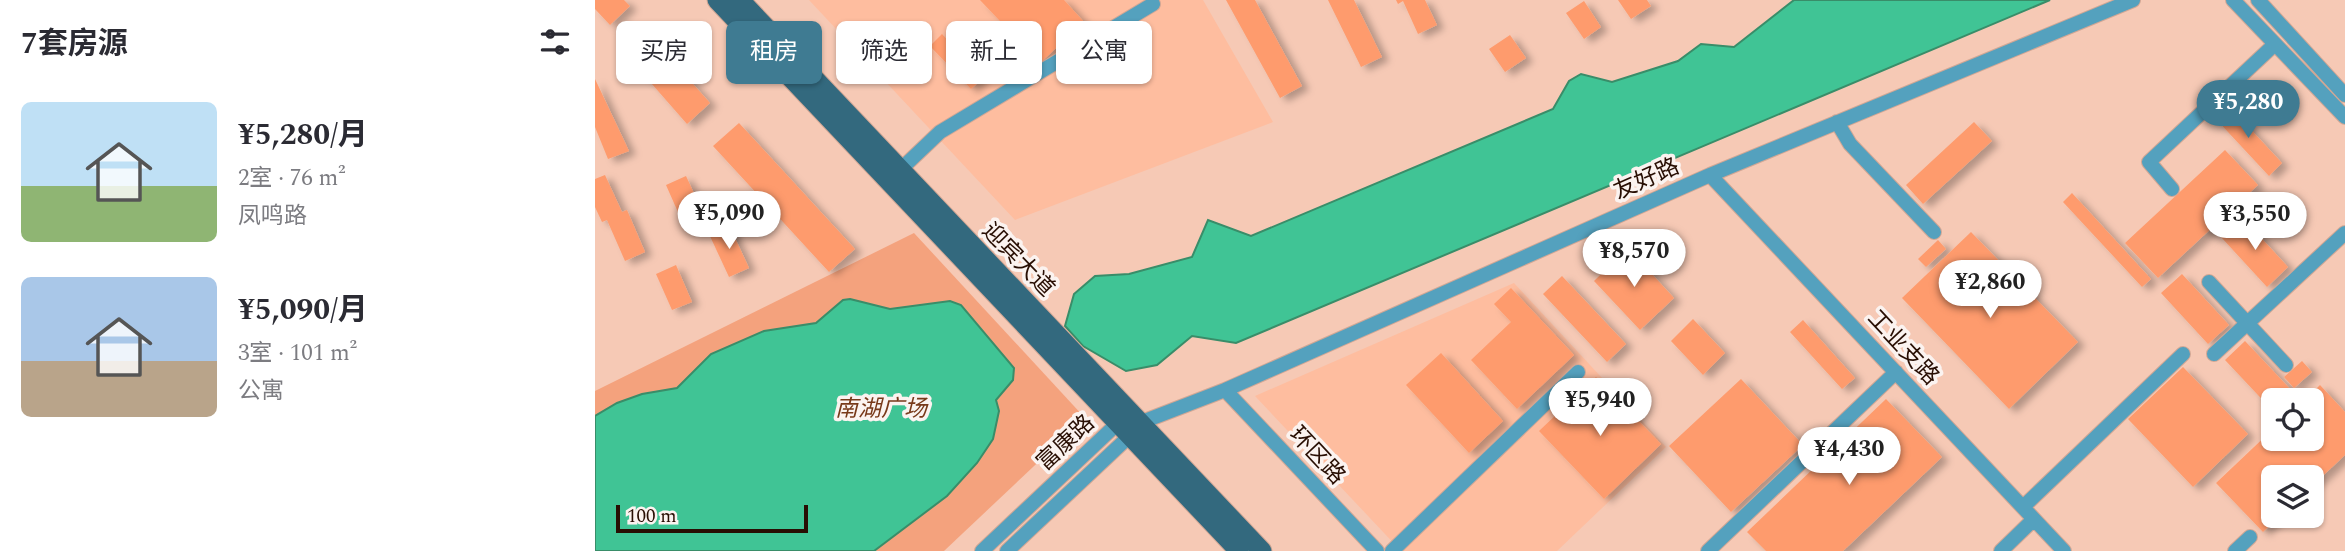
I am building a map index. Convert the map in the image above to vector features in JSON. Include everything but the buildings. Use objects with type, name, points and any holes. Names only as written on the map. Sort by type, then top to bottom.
[{"type":"main road","name":"迎宾大道","points":[[717,0],[1130,428],[1262,551]]},
{"type":"main road","name":"迎宾大道","points":[[740,0],[900,170],[1239,551]]},
{"type":"street","name":"友好路","points":[[1130,428],[1225,390],[1710,175],[2133,0]]},
{"type":"street","points":[[2233,0],[2345,117]]},
{"type":"street","points":[[2258,0],[2345,95]]},
{"type":"street","points":[[900,170],[940,132],[1153,4]]},
{"type":"street","points":[[2172,189],[2149,162],[2275,44]]},
{"type":"street","points":[[2334,83],[2345,73]]},
{"type":"street","points":[[1837,122],[1850,144],[1934,232]]},
{"type":"street","name":"工业支路","points":[[1710,175],[2064,551]]},
{"type":"street","points":[[2214,354],[2345,233]]},
{"type":"street","points":[[2209,282],[2286,365]]},
{"type":"street","points":[[2023,507],[2183,354]]},
{"type":"street","points":[[1392,551],[1578,372]]},
{"type":"street","points":[[1708,551],[1896,372]]},
{"type":"street","name":"环区路","points":[[1225,390],[1377,551]]},
{"type":"street","name":"富康路","points":[[982,551],[1130,428]]},
{"type":"street","name":"富康路","points":[[1007,551],[1130,428]]},
{"type":"street","points":[[2001,551],[2034,519]]},
{"type":"street","points":[[2235,551],[2250,537]]},
{"type":"shaded area","points":[[809,0],[1203,0],[1273,122],[1015,220],[888,84],[932,84],[932,21],[836,21],[836,29]]},
{"type":"shaded area","points":[[1794,0],[2050,0],[1236,343],[1192,336],[1157,365],[1126,371],[1083,346],[1065,326],[1074,294],[1095,276],[1129,274],[1192,257],[1208,220],[1251,236],[1553,109],[1569,81],[1581,74],[1612,82],[1678,61],[1701,44],[1734,47]]},
{"type":"shaded area","points":[[1514,283],[1666,447],[1557,551],[1401,551],[1255,396]]},
{"type":"shaded area","name":"南湖广场","points":[[850,299],[890,309],[950,301],[961,305],[1014,368],[1013,380],[996,400],[999,411],[993,439],[977,463],[947,496],[874,551],[595,551],[595,416],[617,403],[642,394],[677,388],[711,354],[764,331],[816,323],[843,300]]},
{"type":"green space","name":"南湖广场","points":[[914,233],[1085,418],[944,551],[595,551],[595,391]]}]
